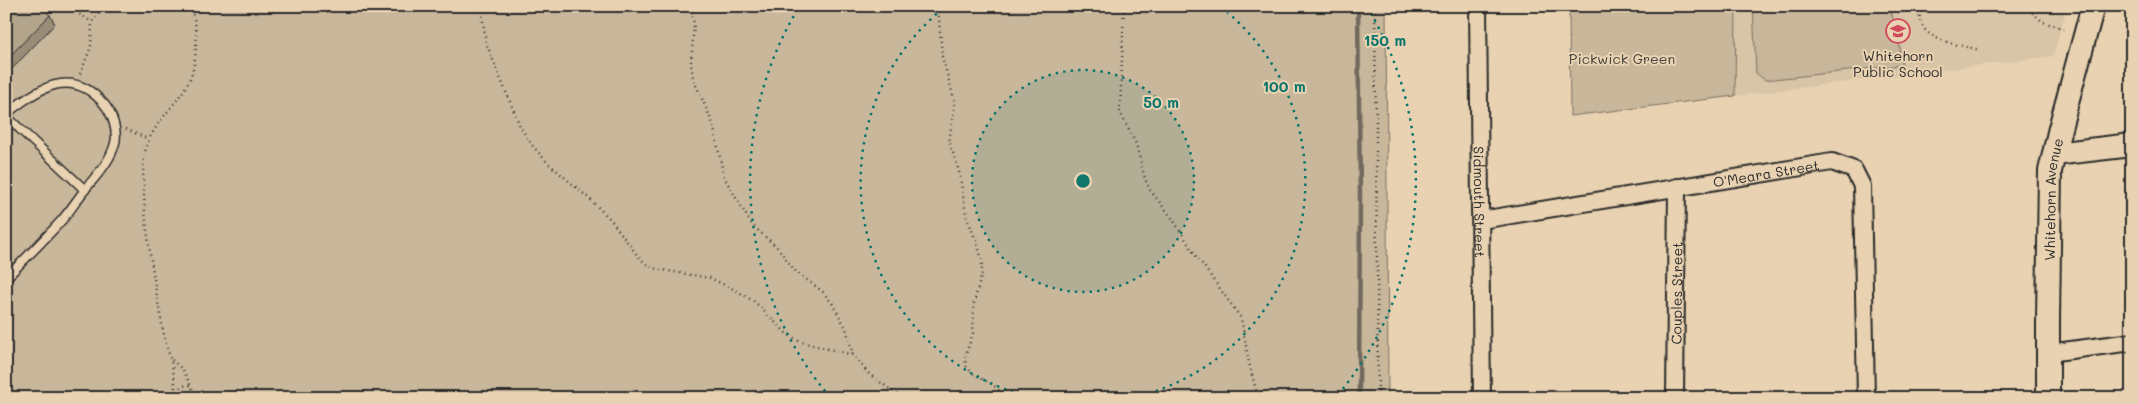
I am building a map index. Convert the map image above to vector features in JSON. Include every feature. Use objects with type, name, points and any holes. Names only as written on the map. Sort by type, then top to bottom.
[{"type":"street","name":"Sidmouth Street","points":[[1478,6],[1482,398]]},
{"type":"street","name":"Whitehorn Avenue","points":[[2048,398],[2050,172],[2093,6]]},
{"type":"street","points":[[2054,154],[2132,145]]},
{"type":"street","name":"O'Meara Street","points":[[1481,220],[1832,162],[1854,170],[1862,186],[1866,398]]},
{"type":"street","name":"Couples Street","points":[[1675,398],[1677,187]]},
{"type":"street","points":[[2048,353],[2132,342]]},
{"type":"lane","points":[[6,278],[62,220],[106,163],[116,142],[108,108],[96,94],[77,84],[50,86],[34,93],[6,115],[85,190]]},
{"type":"path","points":[[67,6],[92,22]]},
{"type":"path","points":[[77,84],[91,46],[92,22],[103,6]]},
{"type":"path","points":[[174,398],[172,360],[164,336],[147,235],[143,186],[144,158],[148,138],[188,84],[194,69],[196,23],[189,6]]},
{"type":"path","points":[[481,6],[486,43],[524,132],[548,162],[611,220],[636,255],[646,264],[656,269],[710,278],[755,302],[787,334],[801,342],[853,355]]},
{"type":"path","points":[[692,6],[694,25],[693,78],[713,124],[724,177],[752,225],[778,248],[796,272],[822,291],[832,303],[846,328],[853,355],[869,374],[902,398]]},
{"type":"path","points":[[938,6],[942,56],[955,102],[949,141],[959,171],[966,214],[980,252],[982,264],[974,303],[973,333],[965,357],[966,366],[972,373],[993,385],[1004,398]]},
{"type":"path","points":[[1124,6],[1120,112],[1136,144],[1145,179],[1150,190],[1172,218],[1194,253],[1241,318],[1249,363],[1258,398]]},
{"type":"path","points":[[1375,6],[1378,398]]},
{"type":"path","points":[[1922,6],[1921,26],[1930,36],[1980,50]]},
{"type":"path","points":[[1986,6],[2001,9],[2008,6]]},
{"type":"path","points":[[2025,6],[2043,22],[2066,29]]},
{"type":"path","points":[[114,128],[130,130],[148,138]]},
{"type":"path","points":[[172,360],[183,370],[197,398]]},
{"type":"path","points":[[175,391],[182,386],[190,385]]},
{"type":"shaded area","name":"Whitehorn Public School","points":[[1736,6],[2067,6],[2053,56],[1735,96]]},
{"type":"green space","points":[[6,6],[1386,6],[1388,398],[6,398]]},
{"type":"green space","name":"Pickwick Green","points":[[1569,6],[1736,6],[1735,96],[1570,116]]},
{"type":"green space","points":[[1753,6],[1888,6],[1898,35],[1902,65],[1765,80],[1756,73]]},
{"type":"building","points":[[6,6],[40,6],[50,15],[6,60]]},
{"type":"waterway","points":[[1358,6],[1360,196],[1359,398]]},
{"type":"place","name":"Whitehorn Public School","points":[[1898,31]]}]
